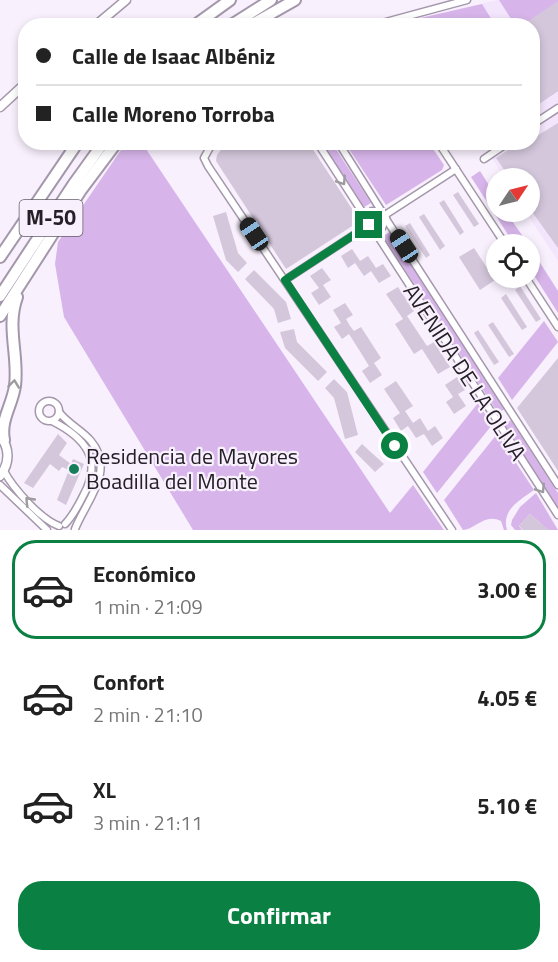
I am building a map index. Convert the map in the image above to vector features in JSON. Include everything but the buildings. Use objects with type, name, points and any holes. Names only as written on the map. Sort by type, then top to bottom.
[{"type":"highway","points":[[196,18],[220,0]]},
{"type":"highway","points":[[205,18],[230,0]]},
{"type":"highway","points":[[243,18],[271,0]]},
{"type":"highway","points":[[263,18],[295,0]]},
{"type":"highway","points":[[54,176],[68,150]]},
{"type":"highway","name":"M-50","points":[[0,257],[72,150]]},
{"type":"highway","name":"M-50","points":[[0,296],[98,150]]},
{"type":"highway","points":[[0,316],[81,190],[111,150]]},
{"type":"highway","points":[[2,438],[3,419],[11,401],[15,382],[12,316],[16,298],[28,272]]},
{"type":"street","points":[[105,18],[126,0]]},
{"type":"street","points":[[401,18],[467,0]]},
{"type":"street","points":[[0,106],[18,90]]},
{"type":"street","points":[[0,100],[15,92]]},
{"type":"street","points":[[540,121],[558,109]]},
{"type":"street","points":[[208,150],[204,158],[452,530]]},
{"type":"street","name":"AVENIDA DE LA OLIVA","points":[[322,150],[558,515]]},
{"type":"street","name":"AVENIDA DE LA OLIVA","points":[[343,150],[558,485]]},
{"type":"street","points":[[443,150],[498,234]]},
{"type":"street","points":[[483,158],[495,150]]},
{"type":"street","points":[[285,280],[369,225],[372,212],[384,215],[456,169]]},
{"type":"street","points":[[369,225],[382,228],[384,215]]},
{"type":"street","points":[[533,288],[558,327]]},
{"type":"street","points":[[2,438],[8,456],[2,473],[42,515],[60,527],[75,529],[97,486],[101,466],[98,453],[91,441],[59,412],[55,403],[49,401],[39,409],[40,416],[52,421],[86,447],[93,465],[90,484],[72,516],[60,527]]},
{"type":"street","points":[[52,421],[59,412]]},
{"type":"street","points":[[0,485],[47,530]]},
{"type":"shaded area","points":[[497,0],[558,0],[558,261],[533,222],[540,222],[540,168],[498,168],[487,150],[540,150],[540,18],[420,18]]},
{"type":"shaded area","points":[[499,0],[558,0],[558,91],[540,103],[540,18],[511,18]]},
{"type":"shaded area","points":[[482,4],[491,18],[420,18]]},
{"type":"shaded area","points":[[121,150],[147,150],[390,513],[413,485],[444,530],[193,530],[64,317],[55,264],[58,242]]},
{"type":"shaded area","points":[[327,150],[337,150],[371,203],[364,207]]},
{"type":"shaded area","points":[[350,150],[434,150],[444,165],[442,170],[386,205]]},
{"type":"shaded area","points":[[480,171],[486,180],[486,200],[471,177]]},
{"type":"shaded area","points":[[500,222],[513,222],[521,234],[508,234]]},
{"type":"shaded area","points":[[390,232],[505,409],[498,413],[383,236]]},
{"type":"shaded area","points":[[540,263],[558,291],[558,313],[540,285]]},
{"type":"shaded area","points":[[544,321],[558,342],[512,400],[498,378]]},
{"type":"shaded area","points":[[478,403],[492,425],[437,493],[423,472]]},
{"type":"shaded area","points":[[511,420],[558,493],[558,508],[505,425]]},
{"type":"shaded area","points":[[497,434],[534,490],[509,511],[507,530],[504,530],[501,521],[490,519],[463,530],[444,500]]},
{"type":"shaded area","points":[[536,493],[558,530],[548,530],[530,514],[519,526],[522,530],[515,530],[511,525],[520,507]]},
{"type":"place","name":"Residencia de Mayores Boadilla del Monte","points":[[74,469]]},
{"type":"route","points":[[369,225],[285,280],[395,446]]}]
